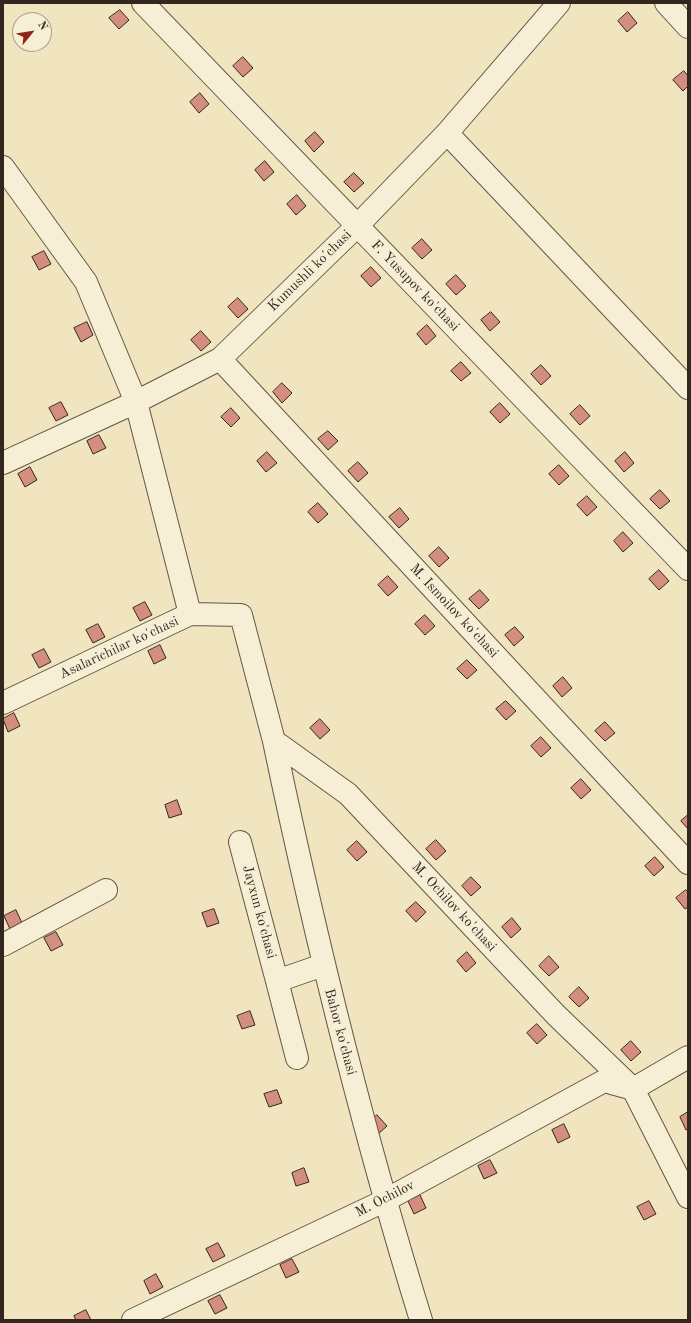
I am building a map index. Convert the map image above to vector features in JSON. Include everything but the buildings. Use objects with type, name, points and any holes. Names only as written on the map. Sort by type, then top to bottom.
[{"type":"street","name":"F. Yusupov ko'chasi","points":[[143,3],[688,569]]},
{"type":"street","name":"Kumushli ko'chasi","points":[[3,463],[136,402],[220,359],[357,226],[447,133],[559,3]]},
{"type":"street","points":[[666,3],[688,27]]},
{"type":"street","points":[[447,133],[688,388]]},
{"type":"street","points":[[3,167],[86,282],[136,402],[190,614]]},
{"type":"street","name":"M. Ismoilov ko'chasi","points":[[220,359],[688,863]]},
{"type":"street","name":"Asalarichilar ko'chasi","points":[[3,703],[190,614],[241,615],[274,741]]},
{"type":"street","name":"Bahor ko'chasi","points":[[274,741],[323,964],[384,1201],[421,1320]]},
{"type":"street","name":"M. Ochilov ko'chasi","points":[[274,741],[348,794],[556,1015],[633,1089],[688,1197]]},
{"type":"street","name":"Jayxun ko'chasi","points":[[240,842],[297,1058]]},
{"type":"street","points":[[3,946],[106,890]]},
{"type":"street","points":[[277,981],[323,964]]},
{"type":"street","points":[[633,1089],[688,1057]]},
{"type":"street","name":"M. Ochilov","points":[[133,1320],[384,1201],[604,1081],[633,1089]]}]
